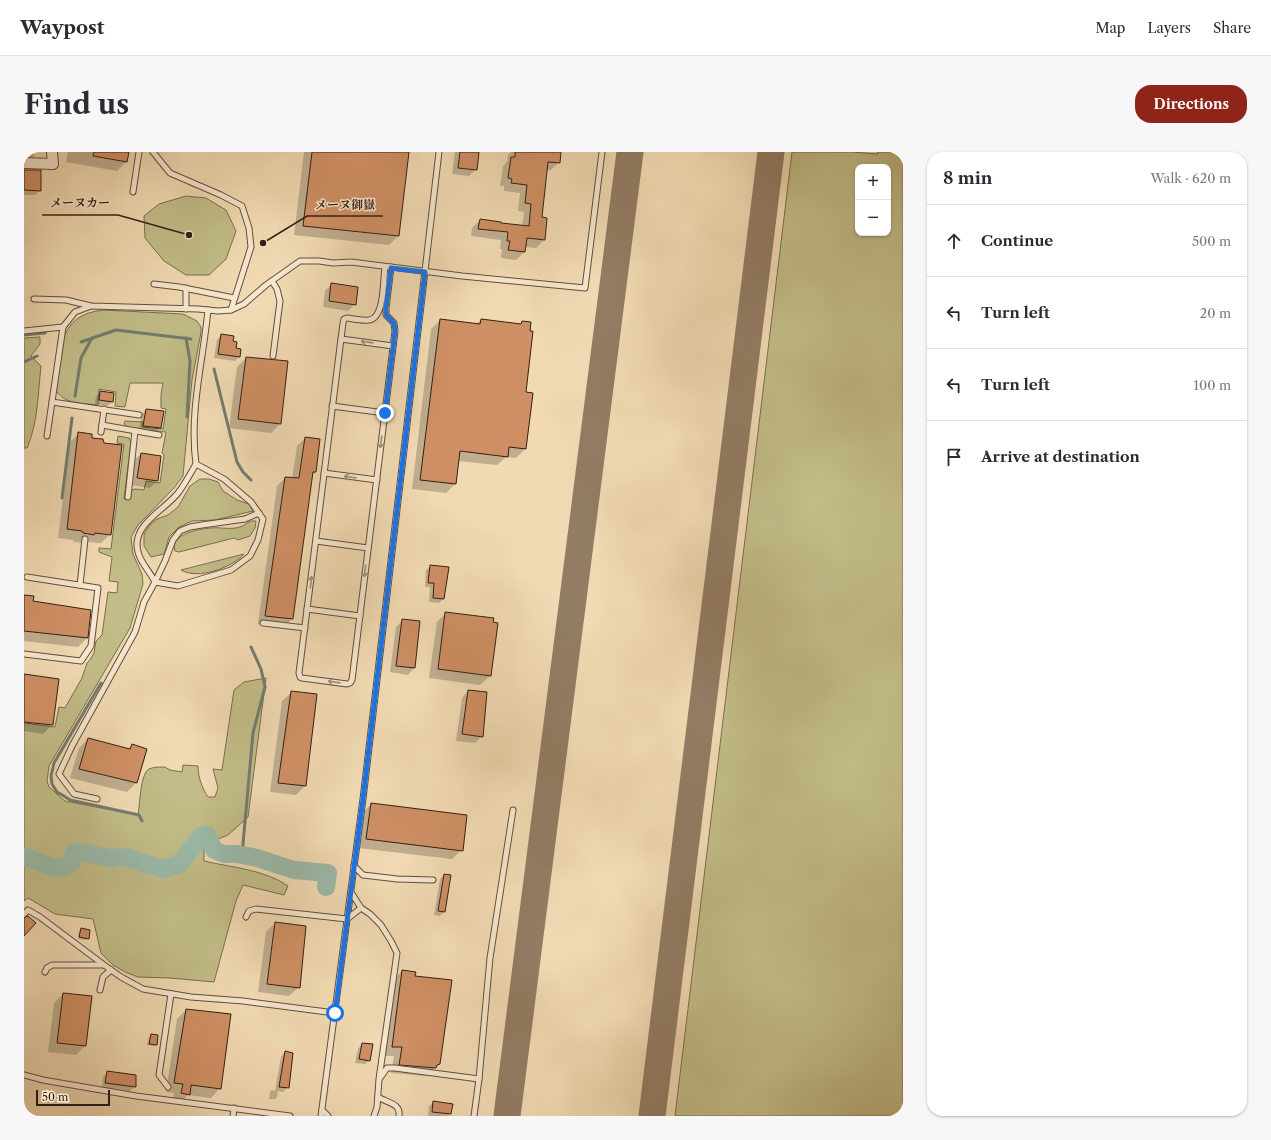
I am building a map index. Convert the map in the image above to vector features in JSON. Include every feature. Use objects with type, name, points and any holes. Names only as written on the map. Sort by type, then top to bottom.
[{"type":"street","points":[[24,163],[53,164],[52,152]]},
{"type":"lane","points":[[133,192],[139,152]]},
{"type":"lane","points":[[153,152],[170,173],[221,195],[242,206],[250,228],[250,246],[231,310]]},
{"type":"lane","points":[[321,1116],[351,892],[439,152]]},
{"type":"lane","points":[[34,299],[66,300],[91,306],[231,310],[244,304],[300,261],[333,263],[351,262],[425,272],[585,288],[602,152]]},
{"type":"lane","points":[[385,267],[380,311],[373,319],[369,320],[344,319],[299,673],[300,677],[347,684],[352,680],[395,331],[394,323],[386,315],[391,268]]},
{"type":"lane","points":[[272,281],[277,289],[280,301],[273,356]]},
{"type":"lane","points":[[154,284],[186,288],[234,298]]},
{"type":"lane","points":[[186,288],[186,308]]},
{"type":"lane","points":[[46,436],[63,327],[75,312],[91,306]]},
{"type":"lane","points":[[196,464],[224,479],[251,502],[263,519],[258,540],[250,556],[231,570],[178,586],[155,582],[139,555],[137,544],[140,532],[149,519],[178,494],[196,464],[193,444],[195,395],[205,339],[208,310]]},
{"type":"lane","points":[[24,331],[63,327]]},
{"type":"lane","points":[[341,339],[393,346]]},
{"type":"lane","points":[[52,402],[139,415]]},
{"type":"lane","points":[[332,406],[385,413]]},
{"type":"lane","points":[[101,432],[104,409]]},
{"type":"lane","points":[[102,425],[159,436]]},
{"type":"lane","points":[[128,497],[135,431]]},
{"type":"lane","points":[[324,473],[376,480]]},
{"type":"lane","points":[[97,799],[74,794],[59,774],[72,746],[135,632],[144,602],[165,561],[173,540],[180,531],[196,526],[246,519],[259,514]]},
{"type":"lane","points":[[80,585],[85,540]]},
{"type":"lane","points":[[316,541],[368,548]]},
{"type":"lane","points":[[24,654],[81,661],[90,646],[98,588],[27,578]]},
{"type":"lane","points":[[307,609],[360,616]]},
{"type":"lane","points":[[263,622],[305,628]]},
{"type":"lane","points":[[474,1116],[479,1079],[490,958],[513,810]]},
{"type":"lane","points":[[354,866],[363,875]]},
{"type":"lane","points":[[352,881],[363,875],[397,879],[432,880]]},
{"type":"lane","points":[[351,892],[361,908],[370,914],[381,925],[397,954],[379,1078],[377,1107],[374,1116]]},
{"type":"lane","points":[[246,917],[249,911],[256,909],[347,919],[361,908]]},
{"type":"lane","points":[[24,914],[28,910],[40,917],[111,970],[143,989],[190,997],[243,1001],[335,1013]]},
{"type":"lane","points":[[45,972],[47,968],[52,965],[104,965]]},
{"type":"lane","points":[[100,990],[103,977],[111,970]]},
{"type":"lane","points":[[168,1087],[158,1076],[171,994]]},
{"type":"lane","points":[[379,1078],[387,1068],[395,1068],[479,1079]]},
{"type":"lane","points":[[24,1076],[128,1094],[290,1116]]},
{"type":"lane","points":[[378,1097],[384,1102],[397,1106],[400,1111],[399,1116]]},
{"type":"lane","points":[[377,1107],[384,1102]]},
{"type":"lane","points":[[233,1116],[234,1108]]},
{"type":"lane","points":[[322,1110],[328,1116]]},
{"type":"shaded area","points":[[792,152],[852,152],[878,154],[878,152],[903,152],[903,1116],[675,1116]]},
{"type":"shaded area","points":[[186,196],[206,198],[226,210],[236,231],[226,259],[209,275],[186,275],[164,261],[145,238],[144,216],[159,204]]},
{"type":"shaded area","points":[[103,310],[183,314],[197,321],[201,327],[201,332],[192,380],[183,476],[174,488],[138,525],[131,537],[133,554],[142,574],[143,584],[130,628],[49,766],[47,781],[49,787],[65,801],[138,815],[142,783],[146,772],[149,769],[155,767],[165,767],[170,770],[182,772],[183,765],[198,766],[202,786],[206,794],[208,797],[215,797],[218,788],[213,769],[222,770],[234,690],[244,682],[266,678],[248,817],[228,835],[204,845],[204,861],[259,873],[269,876],[288,886],[284,895],[243,885],[236,901],[214,982],[138,977],[125,972],[113,965],[101,953],[93,919],[55,914],[28,898],[24,901],[24,723],[55,727],[59,707],[65,708],[82,678],[87,663],[94,653],[96,641],[102,635],[108,592],[117,593],[118,582],[109,581],[112,557],[99,552],[99,548],[111,549],[124,444],[117,443],[118,436],[129,438],[131,442],[124,499],[130,499],[132,490],[144,490],[146,481],[160,483],[164,455],[162,453],[166,432],[137,429],[124,424],[125,421],[143,422],[142,427],[163,429],[166,409],[161,408],[163,383],[130,383],[125,407],[115,406],[116,392],[99,389],[98,405],[68,400],[58,394],[55,388],[61,348],[69,327],[77,319],[88,313]]},
{"type":"shaded area","points":[[40,337],[40,344],[31,356],[41,366],[37,408],[31,438],[27,448],[24,448],[24,338]]},
{"type":"shaded area","points":[[200,479],[209,479],[218,482],[223,491],[237,500],[249,504],[253,511],[215,520],[192,521],[179,527],[169,537],[164,554],[151,557],[144,546],[144,534],[150,525],[157,519],[168,515],[178,507],[190,486]]},
{"type":"shaded area","points":[[251,521],[256,521],[255,528],[250,536],[238,540],[234,538],[179,552],[175,551],[174,545],[176,540],[193,531],[214,528],[237,528]]},
{"type":"shaded area","points":[[244,554],[231,564],[214,571],[196,574],[181,570]]},
{"type":"building","points":[[94,152],[129,152],[127,162],[93,156]]},
{"type":"building","points":[[312,152],[409,152],[399,236],[303,226]]},
{"type":"building","points":[[460,152],[479,152],[477,170],[458,168]]},
{"type":"building","points":[[515,152],[561,152],[560,163],[548,162],[542,217],[547,218],[545,240],[527,238],[525,252],[508,250],[510,241],[507,241],[508,232],[478,229],[480,219],[529,226],[531,204],[525,203],[527,185],[511,183],[512,179],[508,178],[511,157],[515,157]]},
{"type":"building","points":[[24,170],[41,170],[41,191],[24,190]]},
{"type":"building","points":[[331,283],[358,287],[356,305],[329,301]]},
{"type":"building","points":[[440,319],[480,324],[481,319],[521,324],[522,321],[531,322],[530,331],[533,331],[526,392],[533,393],[526,449],[509,447],[508,457],[460,451],[456,484],[420,480]]},
{"type":"building","points":[[221,334],[234,336],[233,341],[237,342],[236,348],[241,349],[240,357],[218,354]]},
{"type":"building","points":[[246,357],[288,361],[281,424],[238,419]]},
{"type":"building","points":[[100,391],[114,393],[113,402],[99,400]]},
{"type":"building","points":[[146,409],[164,411],[161,428],[143,426]]},
{"type":"building","points":[[78,432],[92,434],[92,438],[103,439],[104,443],[122,445],[111,535],[95,533],[94,535],[83,533],[82,531],[67,529]]},
{"type":"building","points":[[305,437],[320,439],[316,472],[313,472],[293,619],[265,616],[285,477],[299,478]]},
{"type":"building","points":[[141,453],[161,456],[158,481],[137,478]]},
{"type":"building","points":[[430,565],[449,567],[444,599],[433,598],[434,583],[428,583]]},
{"type":"building","points":[[24,595],[34,596],[33,601],[91,610],[88,638],[24,631]]},
{"type":"building","points":[[445,612],[494,618],[493,622],[498,623],[491,676],[438,669]]},
{"type":"building","points":[[402,619],[420,621],[415,668],[396,666]]},
{"type":"building","points":[[24,674],[59,679],[53,725],[24,722]]},
{"type":"building","points":[[468,690],[487,692],[483,737],[462,734]]},
{"type":"building","points":[[291,691],[317,694],[306,786],[278,783]]},
{"type":"building","points":[[88,738],[130,749],[132,744],[147,749],[137,783],[79,769]]},
{"type":"building","points":[[371,803],[467,815],[463,851],[366,839]]},
{"type":"building","points":[[444,874],[451,875],[445,912],[438,911]]},
{"type":"building","points":[[28,916],[36,923],[24,936],[24,918]]},
{"type":"building","points":[[275,922],[306,926],[300,988],[267,984]]},
{"type":"building","points":[[81,928],[90,930],[89,939],[79,937]]},
{"type":"building","points":[[402,970],[416,972],[415,976],[452,980],[440,1064],[437,1065],[436,1068],[399,1065],[402,1047],[392,1047]]},
{"type":"building","points":[[63,993],[92,996],[86,1046],[57,1043]]},
{"type":"building","points":[[186,1009],[231,1014],[221,1089],[191,1085],[190,1095],[181,1093],[183,1084],[174,1083]]},
{"type":"building","points":[[151,1034],[158,1035],[157,1045],[149,1044]]},
{"type":"building","points":[[362,1043],[373,1044],[370,1061],[359,1059]]},
{"type":"building","points":[[285,1051],[293,1053],[289,1088],[279,1087]]},
{"type":"building","points":[[107,1071],[136,1075],[136,1087],[105,1083]]},
{"type":"building","points":[[433,1101],[453,1104],[451,1114],[432,1112]]},
{"type":"waterway","points":[[81,342],[116,330],[191,339]]},
{"type":"waterway","points":[[24,335],[45,333]]},
{"type":"waterway","points":[[75,396],[81,358],[92,338]]},
{"type":"waterway","points":[[186,338],[190,361],[187,417]]},
{"type":"waterway","points":[[24,362],[37,356]]},
{"type":"waterway","points":[[214,369],[237,462],[243,472],[251,480]]},
{"type":"waterway","points":[[62,498],[72,418]]},
{"type":"waterway","points":[[242,855],[253,733],[265,687],[261,669],[251,647]]},
{"type":"waterway","points":[[101,683],[54,763],[51,776],[52,784],[57,792],[70,800],[139,815],[142,821]]},
{"type":"waterway","points":[[24,857],[48,866],[60,868],[66,867],[71,863],[74,853],[83,852],[109,858],[126,857],[163,869],[180,864],[201,836],[207,835],[214,850],[224,854],[237,854],[257,858],[294,870],[328,873],[326,887]]},
{"type":"taxiway","points":[[507,1116],[630,152]]},
{"type":"taxiway","points":[[652,1116],[771,152]]},
{"type":"place","name":"メーヌカー","points":[[189,235]]},
{"type":"place","name":"メーヌ御嶽","points":[[263,243]]},
{"type":"route","points":[[335,1013],[363,799],[425,272],[391,268],[386,315],[394,323],[395,331],[385,413]]}]
